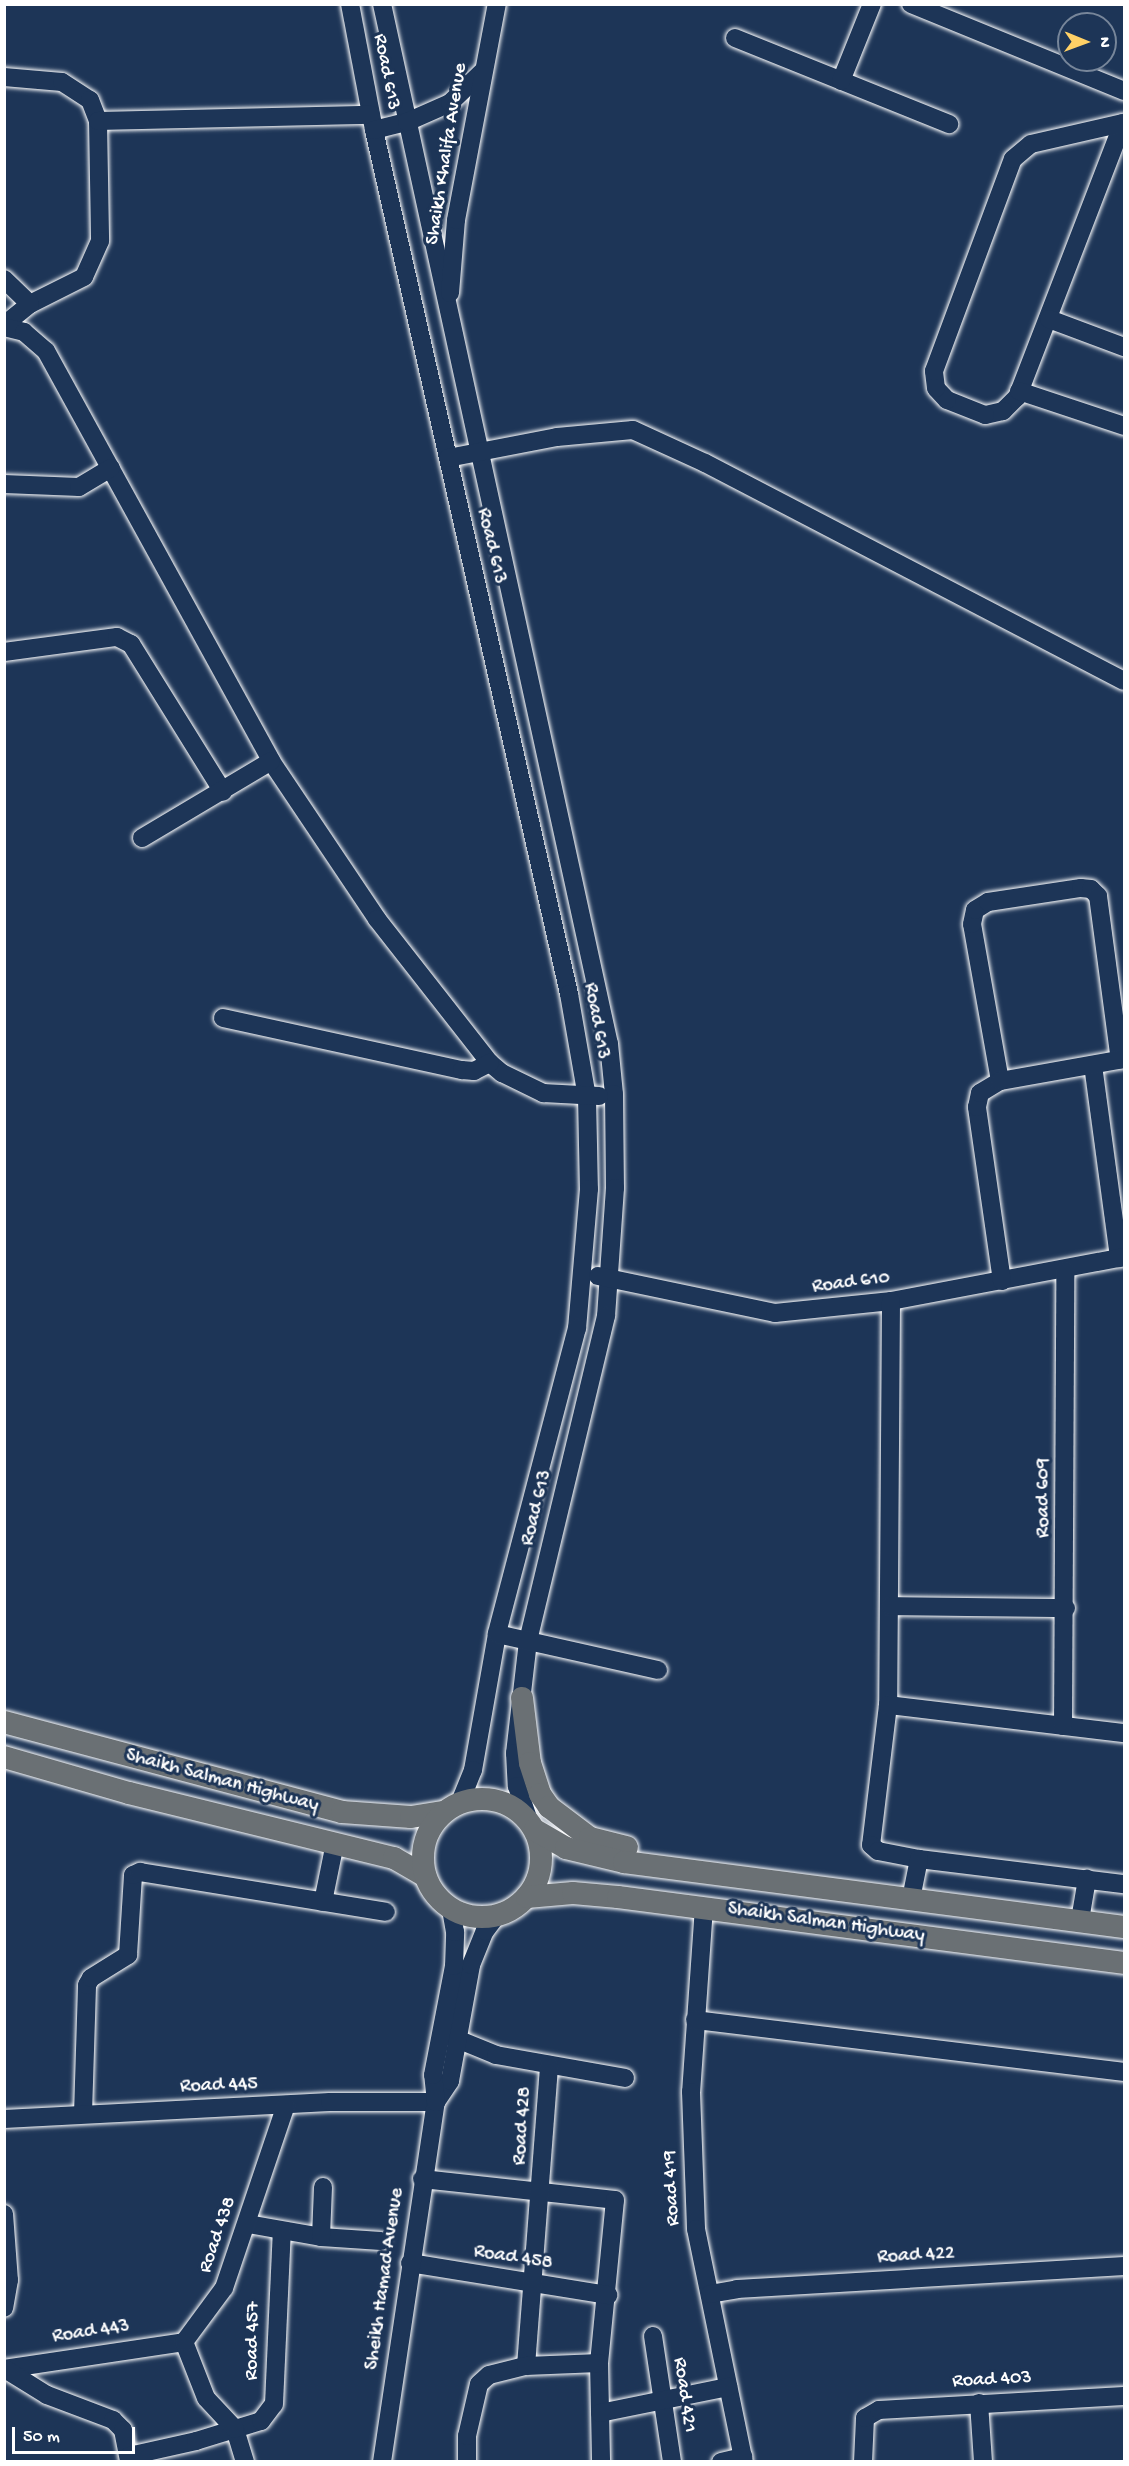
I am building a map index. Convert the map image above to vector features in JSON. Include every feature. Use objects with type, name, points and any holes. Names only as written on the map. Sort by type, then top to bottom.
[{"type":"main road","points":[[522,1698],[530,1763],[540,1794],[549,1807],[590,1838],[634,1848],[671,1868]]},
{"type":"main road","name":"Shaikh Salman Highway","points":[[4,1722],[342,1812],[411,1817],[452,1808]]},
{"type":"main road","name":"Shaikh Salman Highway","points":[[4,1757],[129,1792],[394,1858],[425,1876]]},
{"type":"main road","points":[[499,1803],[533,1826],[541,1856],[539,1875],[527,1897],[498,1914],[471,1916],[451,1909],[430,1888],[425,1876],[425,1841],[431,1824],[452,1808],[499,1803]]},
{"type":"main road","name":"Shaikh Salman Highway","points":[[533,1826],[574,1851],[671,1868],[1125,1927]]},
{"type":"main road","name":"Shaikh Salman Highway","points":[[527,1897],[573,1893],[704,1907],[1125,1963]]},
{"type":"street","name":"Road 613","points":[[350,4],[372,122],[569,994],[587,1097],[590,1189],[577,1328],[497,1634],[472,1770],[452,1808]]},
{"type":"street","name":"Road 613","points":[[382,4],[609,1044],[614,1094],[615,1188],[606,1316],[528,1641],[515,1753],[517,1775],[533,1826]]},
{"type":"street","name":"Shaikh Khalifa Avenue","points":[[449,312],[456,220],[497,4]]},
{"type":"street","points":[[841,81],[872,4]]},
{"type":"street","points":[[911,4],[1125,91]]},
{"type":"street","points":[[735,38],[950,124]]},
{"type":"street","points":[[98,121],[407,122],[460,97],[484,70]]},
{"type":"street","points":[[4,77],[73,86],[90,100],[98,121],[97,255],[84,277],[74,285],[30,304],[4,326]]},
{"type":"street","points":[[1124,121],[1049,319],[1019,391],[1004,411],[976,413],[943,397],[933,377],[1009,165],[1017,154],[1031,144],[1124,121]]},
{"type":"street","points":[[4,279],[30,304]]},
{"type":"street","points":[[1049,319],[1125,347]]},
{"type":"street","points":[[4,326],[24,332],[46,351],[271,761],[377,920],[490,1063],[529,1088],[558,1096],[587,1097],[614,1094]]},
{"type":"street","points":[[1019,391],[1125,426]]},
{"type":"street","points":[[448,458],[557,437],[633,430],[705,463],[1125,681]]},
{"type":"street","points":[[4,484],[79,487],[111,468]]},
{"type":"street","points":[[4,652],[117,637],[131,644],[223,792]]},
{"type":"street","points":[[142,838],[223,792],[271,761]]},
{"type":"street","points":[[1000,1081],[972,924],[975,910],[988,902],[1081,888],[1091,889],[1098,896],[1122,1059],[1000,1081],[980,1093],[977,1107],[1002,1281]]},
{"type":"street","points":[[223,1018],[462,1070],[474,1071],[490,1063]]},
{"type":"street","points":[[1093,1065],[1122,1258]]},
{"type":"street","name":"Road 610","points":[[582,1272],[776,1313],[891,1301],[1122,1258]]},
{"type":"street","name":"Road 609","points":[[1063,1726],[1066,1608],[1065,1270]]},
{"type":"street","points":[[891,1301],[888,1705],[871,1845],[878,1851],[919,1859],[1125,1884]]},
{"type":"street","points":[[890,1606],[1066,1608]]},
{"type":"street","points":[[497,1634],[658,1670]]},
{"type":"street","points":[[888,1705],[1125,1733]]},
{"type":"street","points":[[323,1902],[335,1843]]},
{"type":"street","points":[[911,1899],[919,1859]]},
{"type":"street","points":[[83,2114],[87,1985],[91,1978],[128,1955],[133,1875],[141,1872],[386,1912]]},
{"type":"street","points":[[1080,1920],[1087,1880]]},
{"type":"street","name":"Road 419","points":[[704,1907],[695,2020],[692,2170],[696,2229],[744,2459]]},
{"type":"street","name":"Sheikh Hamad Avenue","points":[[382,2462],[422,2179],[436,2102],[434,2075],[456,1948],[451,1909]]},
{"type":"street","name":"Sheikh Hamad Avenue","points":[[436,2102],[450,2081],[471,1965],[486,1931],[498,1914]]},
{"type":"street","points":[[445,2017],[457,2039]]},
{"type":"street","points":[[695,2020],[1125,2072]]},
{"type":"street","name":"Road 428","points":[[457,2039],[496,2055],[625,2078]]},
{"type":"street","name":"Road 428","points":[[526,2366],[549,2065]]},
{"type":"street","name":"Road 445","points":[[4,2119],[286,2105],[436,2102]]},
{"type":"street","name":"Road 438","points":[[184,2342],[224,2288],[248,2224],[272,2140],[286,2105]]},
{"type":"street","name":"Road 428","points":[[422,2179],[541,2190]]},
{"type":"street","points":[[321,2237],[322,2187]]},
{"type":"street","points":[[541,2190],[615,2200],[608,2295],[599,2363],[601,2462]]},
{"type":"street","points":[[4,2214],[9,2280],[4,2308]]},
{"type":"street","points":[[248,2224],[321,2237],[381,2241]]},
{"type":"street","name":"Road 457","points":[[129,2459],[261,2421],[274,2404],[282,2230]]},
{"type":"street","name":"Road 458","points":[[410,2263],[608,2295]]},
{"type":"street","name":"Road 422","points":[[710,2294],[737,2289],[1125,2266]]},
{"type":"street","name":"Road 421","points":[[653,2336],[672,2462]]},
{"type":"street","points":[[184,2342],[206,2398],[235,2429],[244,2462]]},
{"type":"street","name":"Road 443","points":[[5,2369],[59,2359],[184,2342]]},
{"type":"street","points":[[47,2396],[49,2370],[59,2359]]},
{"type":"street","points":[[467,2462],[467,2436],[479,2384],[489,2375],[526,2366],[599,2363]]},
{"type":"street","points":[[5,2369],[47,2396],[113,2420],[123,2430],[129,2459]]},
{"type":"street","points":[[600,2414],[661,2398],[728,2387]]},
{"type":"street","name":"Road 403","points":[[863,2462],[865,2418],[879,2410],[1125,2396]]},
{"type":"street","points":[[979,2403],[983,2462]]},
{"type":"street","points":[[721,2462],[744,2459]]}]
